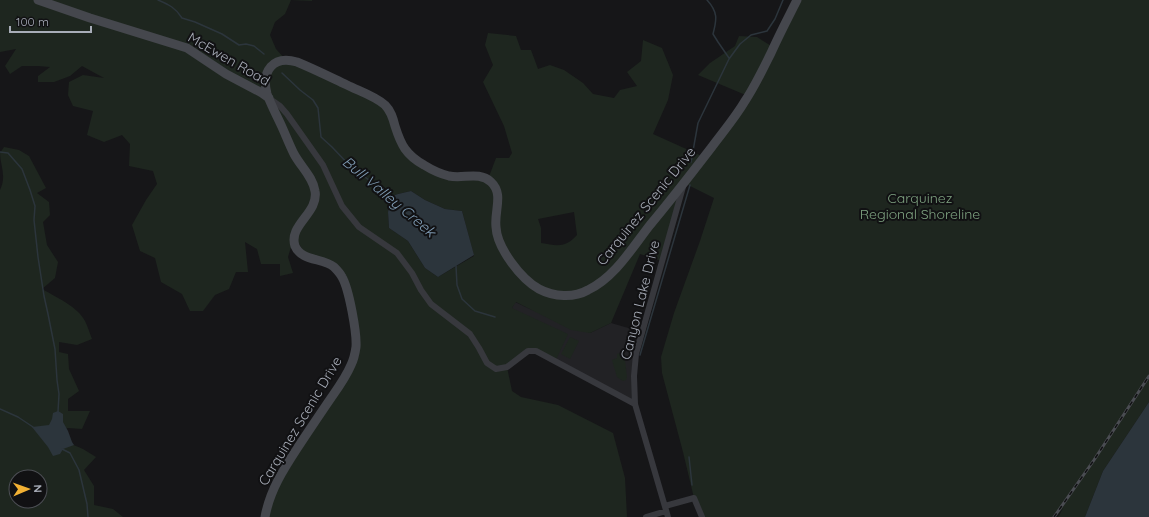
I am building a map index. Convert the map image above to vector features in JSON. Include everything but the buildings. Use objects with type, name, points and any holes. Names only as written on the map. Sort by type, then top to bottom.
[{"type":"street","name":"McEwen Road","points":[[38,0],[187,48],[226,74],[269,98]]},
{"type":"street","name":"Carquinez Scenic Drive","points":[[265,517],[271,495],[281,473],[349,370],[355,353],[356,341],[348,296],[339,272],[332,266],[303,255],[299,251],[294,241],[297,229],[313,206],[315,201],[315,190],[312,181],[293,152],[269,98],[265,84],[266,73],[269,69],[277,62],[287,60],[297,62],[370,95],[386,107],[392,117],[402,145],[414,159],[442,174],[456,177],[482,177],[495,186],[498,196],[497,233],[502,246],[516,267],[526,279],[539,289],[554,294],[568,295],[581,293],[593,288],[606,278],[624,259],[684,183],[731,122],[748,96],[797,0]]},
{"type":"street","points":[[269,98],[280,106],[287,114],[314,152],[323,165],[342,206],[359,227],[396,253],[412,273],[421,290],[431,304],[470,334],[487,363],[496,369],[507,367],[528,351],[536,351],[636,404]]},
{"type":"street","name":"Canyon Lake Drive","points":[[666,511],[636,404],[634,376],[636,354],[684,183]]},
{"type":"street","points":[[646,517],[666,511],[694,498],[702,517]]},
{"type":"shaded area","points":[[411,191],[425,200],[445,209],[462,211],[474,255],[438,277],[425,268],[408,241],[389,228],[388,212],[392,196]]},
{"type":"shaded area","points":[[515,302],[590,333],[611,323],[642,332],[636,354],[635,404],[536,351],[494,344]]},
{"type":"shaded area","points":[[1149,402],[1149,517],[1085,517],[1103,471]]},
{"type":"shaded area","points":[[58,411],[63,414],[63,422],[74,445],[63,449],[60,454],[53,456],[48,447],[32,427],[49,425],[53,413]]},
{"type":"green space","name":"Carquinez Regional Shoreline","points":[[0,0],[291,0],[285,14],[275,22],[270,35],[276,49],[286,60],[382,103],[400,140],[435,171],[487,179],[496,158],[509,158],[512,153],[504,126],[483,82],[493,65],[485,45],[488,33],[516,36],[521,50],[531,50],[538,69],[550,65],[564,70],[583,83],[593,94],[614,98],[620,90],[637,86],[627,72],[641,61],[643,40],[662,48],[673,75],[668,100],[653,134],[704,157],[748,96],[698,75],[710,63],[735,46],[739,36],[757,37],[773,47],[797,0],[1149,0],[1149,402],[1103,471],[1085,517],[1058,517],[1064,507],[1056,517],[702,517],[694,498],[662,373],[661,357],[674,313],[714,198],[684,183],[662,261],[640,254],[611,323],[590,333],[571,330],[516,302],[512,308],[568,334],[555,362],[528,351],[507,367],[512,391],[521,397],[558,405],[613,433],[625,478],[627,517],[265,517],[267,505],[345,377],[356,347],[339,272],[308,257],[294,237],[288,257],[293,273],[280,276],[280,264],[261,264],[257,249],[245,242],[248,272],[236,272],[229,289],[215,295],[203,311],[190,311],[182,294],[161,282],[155,258],[140,251],[132,225],[157,184],[153,171],[129,166],[130,144],[122,135],[104,142],[87,135],[93,111],[73,106],[68,95],[69,82],[83,75],[104,78],[82,66],[70,76],[54,82],[38,82],[38,76],[50,67],[22,66],[10,74],[5,66],[16,49],[0,52]],"holes":[[[411,191],[425,200],[445,209],[462,211],[474,256],[438,277],[425,268],[408,241],[389,228],[388,212],[392,196]],[[574,212],[577,235],[573,239],[561,245],[541,243],[541,228],[538,219]]]},
{"type":"green space","points":[[291,0],[312,0],[312,1]]},
{"type":"green space","points":[[4,147],[19,150],[29,156],[46,188],[37,193],[49,202],[50,215],[43,222],[47,245],[58,262],[55,278],[42,289],[72,307],[82,316],[92,339],[77,345],[59,342],[59,352],[68,354],[69,369],[79,391],[68,399],[68,411],[90,411],[82,429],[68,428],[48,434],[83,449],[96,457],[84,470],[94,486],[94,505],[113,509],[123,517],[0,517],[0,190],[3,175],[0,153]]},
{"type":"green space","points":[[570,337],[579,341],[570,359],[561,354]]},
{"type":"green space","points":[[624,352],[627,377],[626,380],[623,381],[617,377],[612,360],[617,358],[617,354]]},
{"type":"waterway","name":"Bull Valley Creek","points":[[158,0],[172,7],[182,18],[222,34],[239,45],[246,44],[254,46],[264,54]]},
{"type":"waterway","points":[[707,0],[711,4],[716,16],[713,34],[729,58]]},
{"type":"waterway","points":[[691,162],[698,123],[729,59],[740,44],[751,35],[767,31],[775,19],[783,0]]},
{"type":"waterway","name":"Bull Valley Creek","points":[[282,73],[313,100],[318,108],[321,137],[351,167],[394,197]]},
{"type":"waterway","points":[[0,152],[8,153],[22,169],[35,206],[34,220],[38,257],[55,349],[59,394],[58,412]]},
{"type":"waterway","points":[[640,355],[690,185]]},
{"type":"waterway","name":"Bull Valley Creek","points":[[456,266],[457,285],[462,299],[475,311],[495,317]]},
{"type":"waterway","points":[[0,409],[18,417],[33,427]]},
{"type":"waterway","points":[[62,449],[70,453],[79,470],[87,504],[88,517]]},
{"type":"waterway","name":"Bull Valley Creek","points":[[689,457],[692,485]]},
{"type":"railway","points":[[1054,517],[1094,460],[1149,376]]}]
